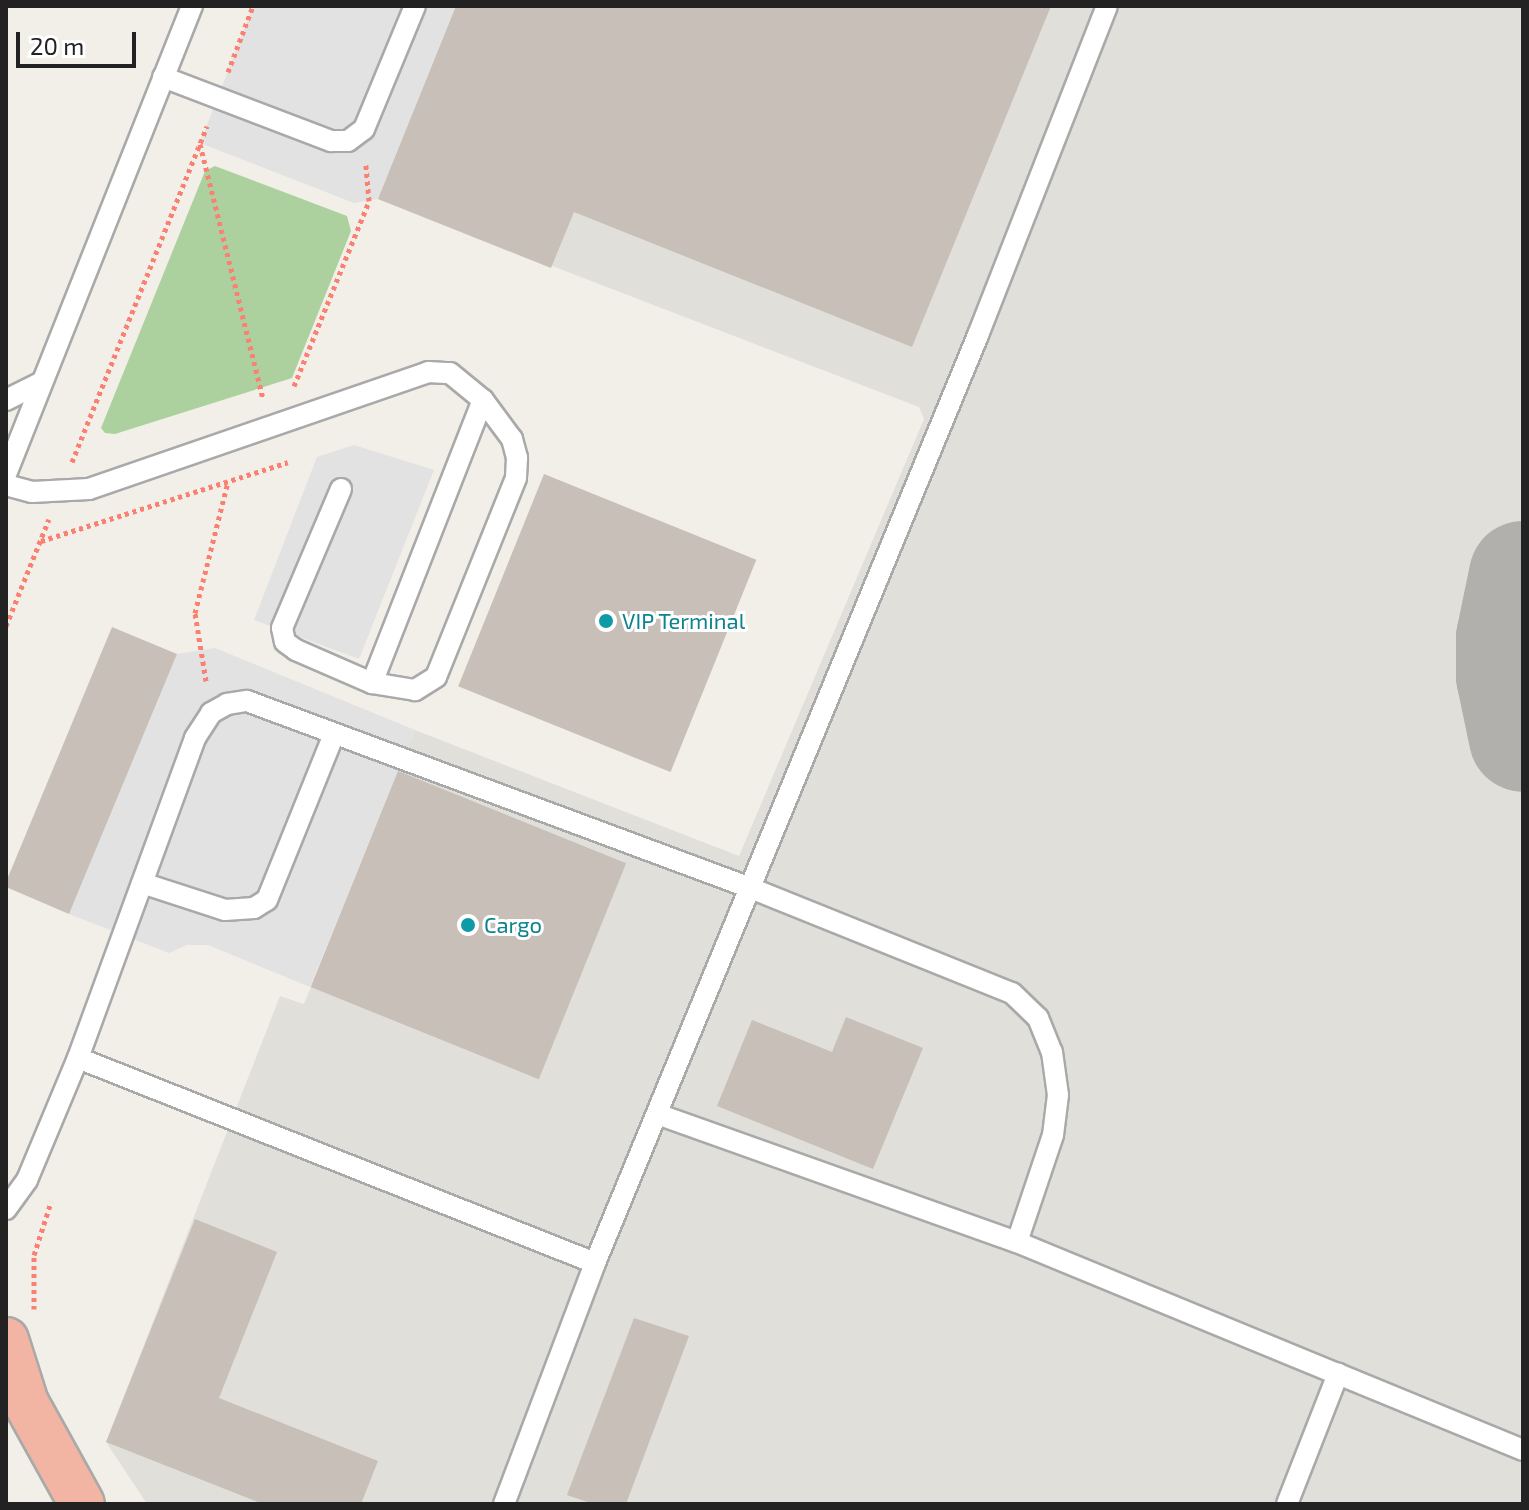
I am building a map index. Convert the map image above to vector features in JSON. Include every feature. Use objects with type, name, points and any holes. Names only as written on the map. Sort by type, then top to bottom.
[{"type":"highway","points":[[6,1340],[26,1403],[82,1504]]},
{"type":"lane","points":[[6,474],[61,328],[192,6]]},
{"type":"lane","points":[[163,77],[331,141],[348,141],[364,129],[415,6]]},
{"type":"lane","points":[[504,1504],[595,1263],[978,335],[1107,6]]},
{"type":"lane","points":[[6,485],[32,492],[59,493],[89,489],[428,372],[450,373],[483,400],[512,439],[517,458],[516,478],[436,677],[415,690],[372,683],[296,650],[285,642],[282,628],[341,489]]},
{"type":"lane","points":[[6,400],[42,382]]},
{"type":"lane","points":[[372,683],[483,400]]},
{"type":"lane","points":[[6,1209],[27,1180],[78,1058],[195,738],[211,713],[227,704],[247,701],[748,887],[1012,993],[1038,1018],[1052,1052],[1058,1095],[1053,1135],[1017,1242]]},
{"type":"lane","points":[[142,883],[225,910],[254,908],[267,900],[334,734]]},
{"type":"lane","points":[[78,1058],[595,1263]]},
{"type":"lane","points":[[657,1114],[1017,1242],[1523,1450]]},
{"type":"lane","points":[[1287,1504],[1338,1374]]},
{"type":"path","points":[[84,463],[69,468],[253,6]]},
{"type":"path","points":[[200,143],[264,403],[277,399]]},
{"type":"path","points":[[290,395],[369,201]]},
{"type":"path","points":[[40,542],[288,462]]},
{"type":"path","points":[[211,713],[195,613],[228,482]]},
{"type":"path","points":[[6,626],[59,493]]},
{"type":"shaded area","points":[[253,6],[456,6],[378,199],[354,203],[200,143]]},
{"type":"shaded area","points":[[456,6],[1523,6],[1523,1504],[147,1504],[106,1442],[280,996],[304,1004],[415,730],[739,856],[924,419],[919,407],[378,199]]},
{"type":"shaded area","points":[[354,445],[434,470],[359,659],[254,620],[317,457]]},
{"type":"shaded area","points":[[215,648],[415,730],[310,987],[208,945],[187,945],[169,953],[69,914],[177,654]]},
{"type":"green space","points":[[215,166],[347,216],[351,231],[292,378],[115,434],[105,433],[101,428],[205,171]]},
{"type":"building","points":[[456,6],[1051,6],[912,347],[574,212],[551,268],[378,199]]},
{"type":"building","name":"VIP Terminal","points":[[544,474],[756,560],[671,772],[458,686]]},
{"type":"building","points":[[112,627],[177,654],[69,914],[6,887],[6,882]]},
{"type":"building","name":"Cargo","points":[[398,771],[626,863],[539,1079],[311,987]]},
{"type":"building","points":[[846,1017],[923,1048],[873,1169],[717,1106],[752,1020],[832,1052]]},
{"type":"building","points":[[195,1219],[277,1252],[219,1398],[378,1461],[361,1504],[263,1504],[106,1442]]},
{"type":"building","points":[[634,1318],[689,1336],[626,1504],[593,1504],[567,1495]]},
{"type":"taxiway","points":[[1523,575],[1510,638],[1510,676],[1523,738]]},
{"type":"place","name":"VIP Terminal","points":[[606,621]]},
{"type":"place","name":"Cargo","points":[[468,925]]}]
